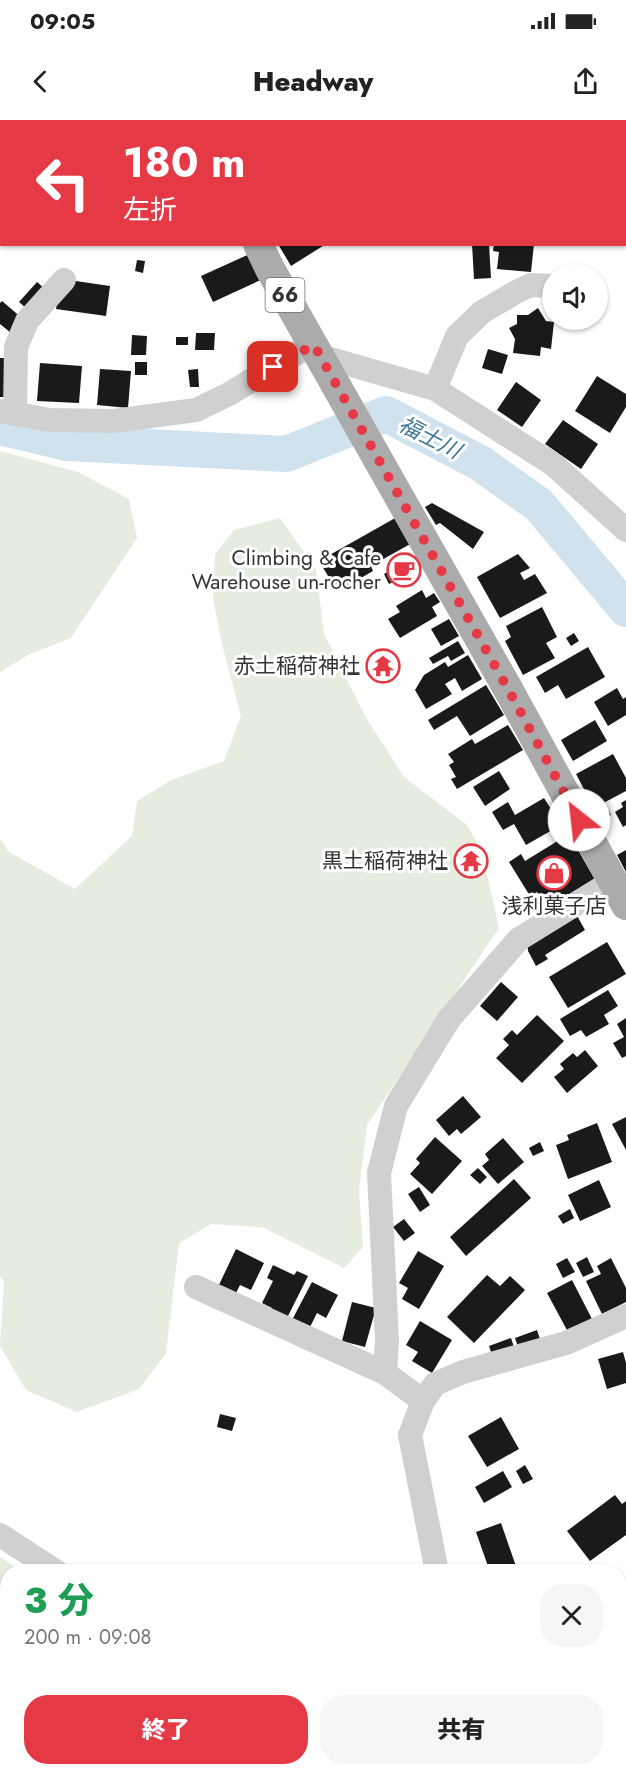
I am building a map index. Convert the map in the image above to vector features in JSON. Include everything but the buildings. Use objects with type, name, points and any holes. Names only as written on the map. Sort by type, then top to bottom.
[{"type":"main road","name":"66","points":[[259,246],[620,893]]},
{"type":"street","points":[[64,280],[8,346],[7,412],[50,420],[114,421],[196,410],[229,394],[289,357],[317,350],[435,389],[554,465],[626,530]]},
{"type":"street","points":[[435,389],[457,336],[482,312],[516,291],[531,285],[542,286]]},
{"type":"street","points":[[384,1373],[387,1330],[379,1173],[396,1106],[449,1018],[519,939],[620,893]]},
{"type":"street","points":[[196,1287],[384,1373],[423,1401]]},
{"type":"street","points":[[434,1564],[410,1435],[423,1401],[435,1384],[454,1376],[566,1343],[626,1316]]},
{"type":"street","points":[[0,1535],[45,1564]]},
{"type":"shaded area","points":[[0,451],[78,472],[129,499],[137,538],[71,638],[28,655],[0,672]]},
{"type":"shaded area","points":[[280,518],[316,569],[324,634],[364,714],[403,776],[467,825],[482,851],[499,928],[367,1125],[359,1190],[363,1247],[344,1268],[262,1227],[211,1224],[179,1243],[166,1353],[139,1389],[77,1412],[26,1390],[0,1346],[4,1282],[0,1276],[0,839],[9,852],[75,889],[132,836],[137,801],[171,780],[224,761],[241,716],[213,599],[215,554],[234,530]]},
{"type":"shaded area","points":[[0,1557],[11,1564],[0,1564]]},
{"type":"waterway","name":"福士川","points":[[0,427],[67,443],[286,454],[386,414],[480,463],[539,505],[626,609]]},
{"type":"place","name":"Climbing & Cafe Warehouse un-rocher","points":[[404,570]]},
{"type":"place","name":"赤土稲荷神社","points":[[383,666]]},
{"type":"place","name":"黒土稲荷神社","points":[[471,861]]},
{"type":"place","name":"浅利菓子店","points":[[554,873]]},
{"type":"route","points":[[273,367],[314,345],[508,689],[579,820]]}]
